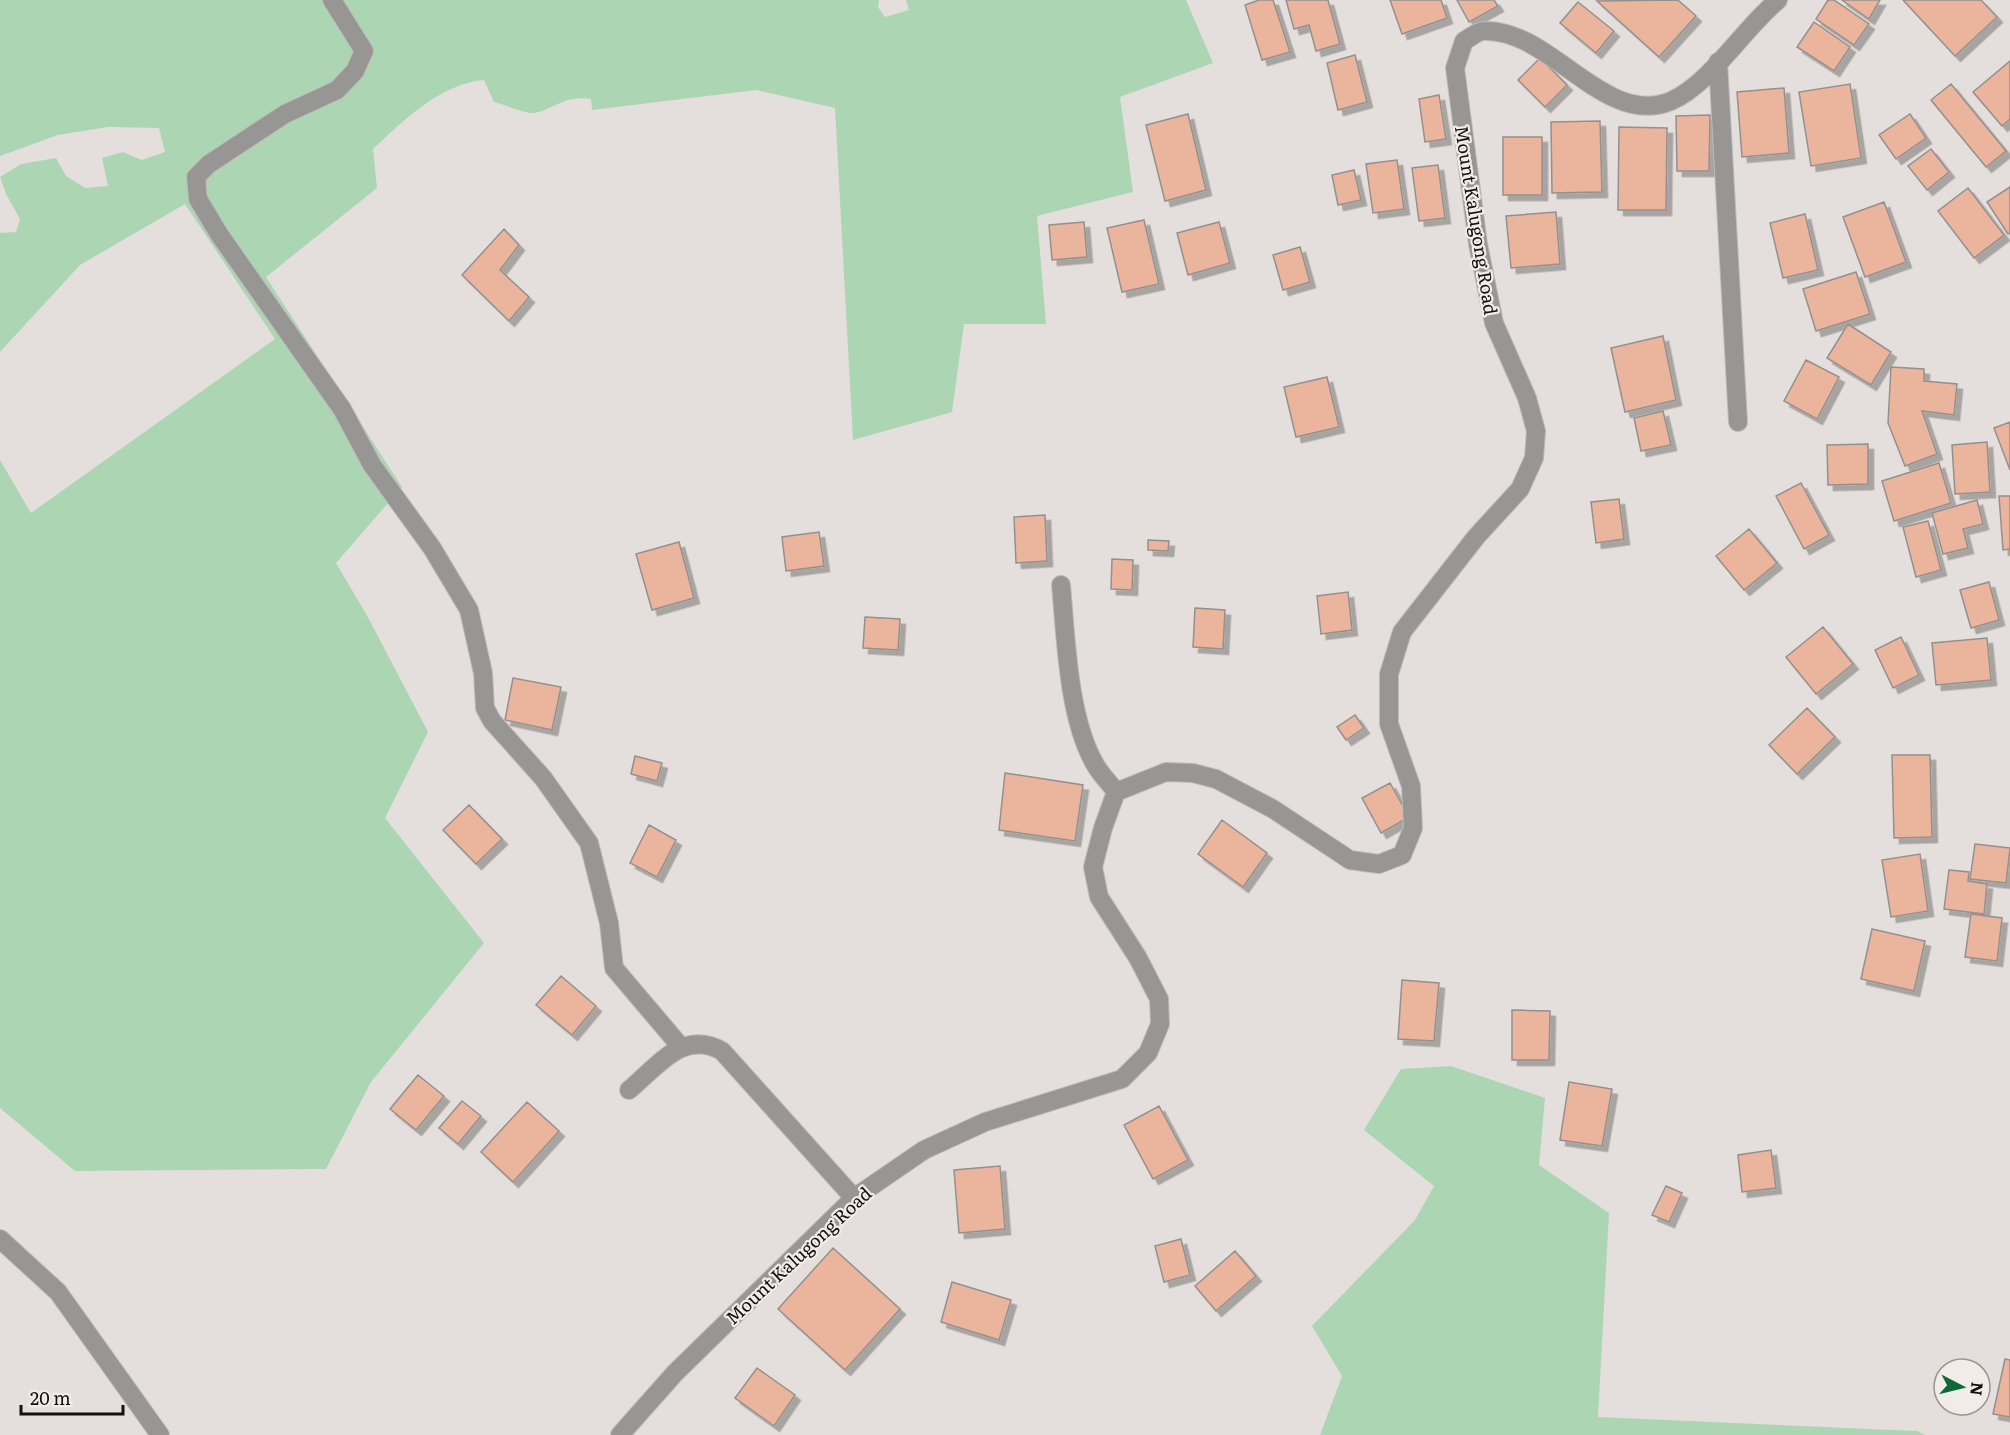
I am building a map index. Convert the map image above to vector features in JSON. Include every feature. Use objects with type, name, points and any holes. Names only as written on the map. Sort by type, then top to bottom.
[{"type":"street","points":[[332,0],[364,51],[355,71],[337,90],[285,114],[209,164],[196,177],[198,199],[219,234],[342,409],[372,465],[432,548],[469,610],[483,673],[485,708],[492,721],[543,778],[589,843],[609,923],[614,968],[681,1047]]},
{"type":"street","name":"Mount Kalugong Road","points":[[620,1435],[675,1373],[854,1198],[924,1150],[942,1141],[985,1122],[1122,1079],[1148,1053],[1160,1024],[1159,999],[1138,958],[1099,897],[1093,867],[1102,828],[1116,792],[1166,772],[1193,773],[1216,779],[1273,809],[1350,860],[1379,864],[1402,855],[1413,828],[1411,786],[1389,724],[1389,674],[1402,632],[1476,537],[1520,489],[1534,458],[1535,449],[1536,431],[1527,398],[1494,323],[1478,244],[1455,68],[1464,41],[1482,31],[1504,33],[1538,49],[1616,99],[1646,106],[1671,101],[1694,87],[1778,0]]},
{"type":"street","points":[[1718,62],[1738,422]]},
{"type":"street","points":[[1061,585],[1070,675],[1081,727],[1095,766],[1116,792]]},
{"type":"street","points":[[629,1090],[681,1047],[695,1042],[711,1045],[722,1051],[854,1198]]},
{"type":"street","points":[[0,1239],[58,1292],[160,1435]]},
{"type":"green space","points":[[0,0],[879,0],[878,7],[885,17],[909,10],[906,0],[1186,0],[1213,63],[1120,97],[1133,192],[1037,216],[1046,324],[964,324],[952,412],[853,440],[835,108],[756,90],[592,110],[591,99],[581,98],[564,101],[531,113],[494,102],[484,80],[452,88],[438,96],[410,115],[373,149],[377,188],[266,277],[402,487],[336,563],[369,619],[428,732],[385,818],[484,943],[371,1082],[326,1169],[75,1171],[0,1108],[0,460],[31,513],[275,339],[185,204],[80,265],[0,352],[0,233],[16,232],[20,219],[6,194],[0,177],[21,164],[56,158],[66,176],[85,188],[108,186],[102,158],[123,152],[142,160],[165,152],[159,128],[108,127],[58,135],[0,156]]},
{"type":"green space","points":[[1451,1066],[1545,1098],[1539,1165],[1609,1213],[1598,1417],[1917,1431],[1925,1435],[1320,1435],[1342,1376],[1312,1326],[1415,1220],[1434,1186],[1364,1130],[1401,1069]]},
{"type":"building","points":[[1259,0],[1273,0],[1290,52],[1262,60],[1245,5]]},
{"type":"building","points":[[1286,0],[1328,0],[1340,44],[1316,51],[1309,25],[1294,29]]},
{"type":"building","points":[[1390,0],[1441,0],[1447,18],[1402,34]]},
{"type":"building","points":[[1457,0],[1494,0],[1498,6],[1469,22]]},
{"type":"building","points":[[1678,0],[1696,16],[1659,57],[1597,1]]},
{"type":"building","points":[[1828,0],[1834,0],[1869,24],[1854,45],[1816,19]]},
{"type":"building","points":[[1842,0],[1880,0],[1869,19]]},
{"type":"building","points":[[1903,0],[1981,0],[1997,17],[1955,56]]},
{"type":"building","points":[[1578,2],[1614,31],[1596,53],[1560,23]]},
{"type":"building","points":[[1814,22],[1850,47],[1834,71],[1797,47]]},
{"type":"building","points":[[1355,55],[1367,102],[1338,110],[1327,63]]},
{"type":"building","points":[[1540,58],[1567,85],[1545,107],[1518,80]]},
{"type":"building","points":[[2010,61],[2010,119],[2002,126],[1973,92]]},
{"type":"building","points":[[1850,84],[1861,158],[1811,166],[1799,92]]},
{"type":"building","points":[[1951,84],[2006,151],[1986,167],[1931,100]]},
{"type":"building","points":[[1784,88],[1789,153],[1742,157],[1737,92]]},
{"type":"building","points":[[1439,95],[1446,139],[1425,142],[1419,99]]},
{"type":"building","points":[[1188,114],[1206,190],[1165,201],[1146,125]]},
{"type":"building","points":[[1910,114],[1926,138],[1896,159],[1879,135]]},
{"type":"building","points":[[1710,115],[1709,171],[1677,171],[1676,116]]},
{"type":"building","points":[[1600,121],[1602,192],[1552,193],[1551,122]]},
{"type":"building","points":[[1619,127],[1667,128],[1666,210],[1618,210]]},
{"type":"building","points":[[1503,137],[1542,137],[1542,195],[1503,195]]},
{"type":"building","points":[[1931,149],[1949,172],[1927,190],[1908,166]]},
{"type":"building","points":[[1397,160],[1404,209],[1373,213],[1366,164]]},
{"type":"building","points":[[1438,165],[1445,218],[1419,221],[1412,168]]},
{"type":"building","points":[[1354,170],[1361,200],[1338,205],[1332,175]]},
{"type":"building","points":[[2010,187],[2010,233],[2008,234],[1987,202]]},
{"type":"building","points":[[1968,188],[2004,235],[1974,258],[1938,211]]},
{"type":"building","points":[[1884,202],[1906,262],[1865,277],[1843,217]]},
{"type":"building","points":[[1556,212],[1560,264],[1511,268],[1506,216]]},
{"type":"building","points":[[1805,214],[1818,270],[1783,278],[1770,223]]},
{"type":"building","points":[[1144,220],[1159,284],[1122,292],[1107,228]]},
{"type":"building","points":[[1084,222],[1087,257],[1052,260],[1049,225]]},
{"type":"building","points":[[1219,222],[1230,263],[1188,275],[1177,233]]},
{"type":"building","points":[[504,229],[519,245],[500,270],[529,297],[509,321],[462,275]]},
{"type":"building","points":[[1300,247],[1310,282],[1283,290],[1273,255]]},
{"type":"building","points":[[1856,272],[1870,314],[1816,331],[1803,289]]},
{"type":"building","points":[[1848,324],[1891,352],[1871,385],[1827,358]]},
{"type":"building","points":[[1663,336],[1676,400],[1625,412],[1611,348]]},
{"type":"building","points":[[1806,360],[1839,377],[1817,419],[1784,401]]},
{"type":"building","points":[[1891,367],[1924,369],[1924,381],[1957,384],[1954,415],[1922,411],[1937,454],[1905,466],[1888,423]]},
{"type":"building","points":[[1327,377],[1339,427],[1296,437],[1284,387]]},
{"type":"building","points":[[1663,411],[1671,445],[1641,451],[1634,418]]},
{"type":"building","points":[[2010,422],[2010,470],[1994,428]]},
{"type":"building","points":[[1987,442],[1990,492],[1955,494],[1952,445]]},
{"type":"building","points":[[1868,444],[1868,484],[1828,485],[1827,445]]},
{"type":"building","points":[[1939,463],[1951,503],[1894,521],[1882,481]]},
{"type":"building","points":[[1801,483],[1829,535],[1804,549],[1776,496]]},
{"type":"building","points":[[1999,496],[2010,496],[2010,549],[2003,550]]},
{"type":"building","points":[[1619,499],[1624,539],[1596,543],[1591,502]]},
{"type":"building","points":[[1977,500],[1983,524],[1963,529],[1968,548],[1943,554],[1932,513]]},
{"type":"building","points":[[1045,515],[1047,561],[1016,563],[1014,517]]},
{"type":"building","points":[[1928,521],[1941,570],[1916,577],[1903,527]]},
{"type":"building","points":[[1749,529],[1777,563],[1744,590],[1716,556]]},
{"type":"building","points":[[819,532],[824,566],[786,571],[782,537]]},
{"type":"building","points":[[1148,540],[1169,541],[1168,551],[1148,550]]},
{"type":"building","points":[[679,542],[694,598],[652,610],[636,554]]},
{"type":"building","points":[[1112,559],[1133,560],[1132,590],[1111,589]]},
{"type":"building","points":[[1989,582],[1999,620],[1971,628],[1960,590]]},
{"type":"building","points":[[1348,592],[1352,630],[1321,634],[1317,596]]},
{"type":"building","points":[[1195,608],[1225,610],[1223,649],[1193,647]]},
{"type":"building","points":[[865,617],[900,619],[898,650],[863,648]]},
{"type":"building","points":[[1823,627],[1853,664],[1816,694],[1786,657]]},
{"type":"building","points":[[1901,637],[1919,675],[1893,688],[1875,650]]},
{"type":"building","points":[[1987,638],[1991,680],[1936,685],[1932,643]]},
{"type":"building","points":[[513,678],[561,687],[552,730],[505,720]]},
{"type":"building","points":[[1807,708],[1835,737],[1797,774],[1769,745]]},
{"type":"building","points":[[1355,715],[1364,728],[1346,740],[1337,727]]},
{"type":"building","points":[[1892,755],[1930,755],[1932,837],[1894,838]]},
{"type":"building","points":[[635,756],[662,763],[657,781],[631,774]]},
{"type":"building","points":[[1005,773],[1083,785],[1075,841],[999,830]]},
{"type":"building","points":[[1390,783],[1409,817],[1381,833],[1362,798]]},
{"type":"building","points":[[469,805],[502,839],[476,864],[443,830]]},
{"type":"building","points":[[1222,820],[1267,853],[1243,887],[1198,854]]},
{"type":"building","points":[[649,825],[676,840],[657,877],[630,863]]},
{"type":"building","points":[[1975,844],[2010,848],[2006,883],[1970,879]]},
{"type":"building","points":[[1920,854],[1928,911],[1891,917],[1882,860]]},
{"type":"building","points":[[1949,870],[1969,872],[1968,881],[1987,884],[1984,914],[1944,909]]},
{"type":"building","points":[[1971,914],[2002,918],[1997,961],[1965,957]]},
{"type":"building","points":[[1872,929],[1925,941],[1914,991],[1861,979]]},
{"type":"building","points":[[561,976],[596,1006],[572,1035],[536,1005]]},
{"type":"building","points":[[1402,980],[1439,983],[1434,1041],[1398,1039]]},
{"type":"building","points":[[1512,1010],[1550,1011],[1549,1060],[1512,1060]]},
{"type":"building","points":[[418,1075],[444,1096],[416,1130],[390,1109]]},
{"type":"building","points":[[1569,1082],[1612,1089],[1602,1146],[1560,1140]]},
{"type":"building","points":[[462,1101],[481,1116],[458,1144],[439,1128]]},
{"type":"building","points":[[527,1102],[559,1131],[513,1182],[481,1152]]},
{"type":"building","points":[[1159,1106],[1188,1160],[1153,1179],[1124,1125]]},
{"type":"building","points":[[1771,1150],[1776,1188],[1742,1192],[1738,1155]]},
{"type":"building","points":[[1000,1166],[1005,1229],[959,1233],[954,1170]]},
{"type":"building","points":[[1666,1186],[1682,1193],[1669,1222],[1652,1215]]},
{"type":"building","points":[[1181,1239],[1190,1275],[1164,1282],[1155,1246]]},
{"type":"building","points":[[833,1248],[900,1309],[845,1370],[778,1309]]},
{"type":"building","points":[[1235,1251],[1256,1276],[1216,1311],[1195,1286]]},
{"type":"building","points":[[952,1282],[1011,1300],[999,1340],[941,1322]]},
{"type":"building","points":[[2005,1359],[2010,1360],[2010,1417],[1993,1414]]},
{"type":"building","points":[[757,1368],[795,1395],[774,1426],[735,1398]]}]
